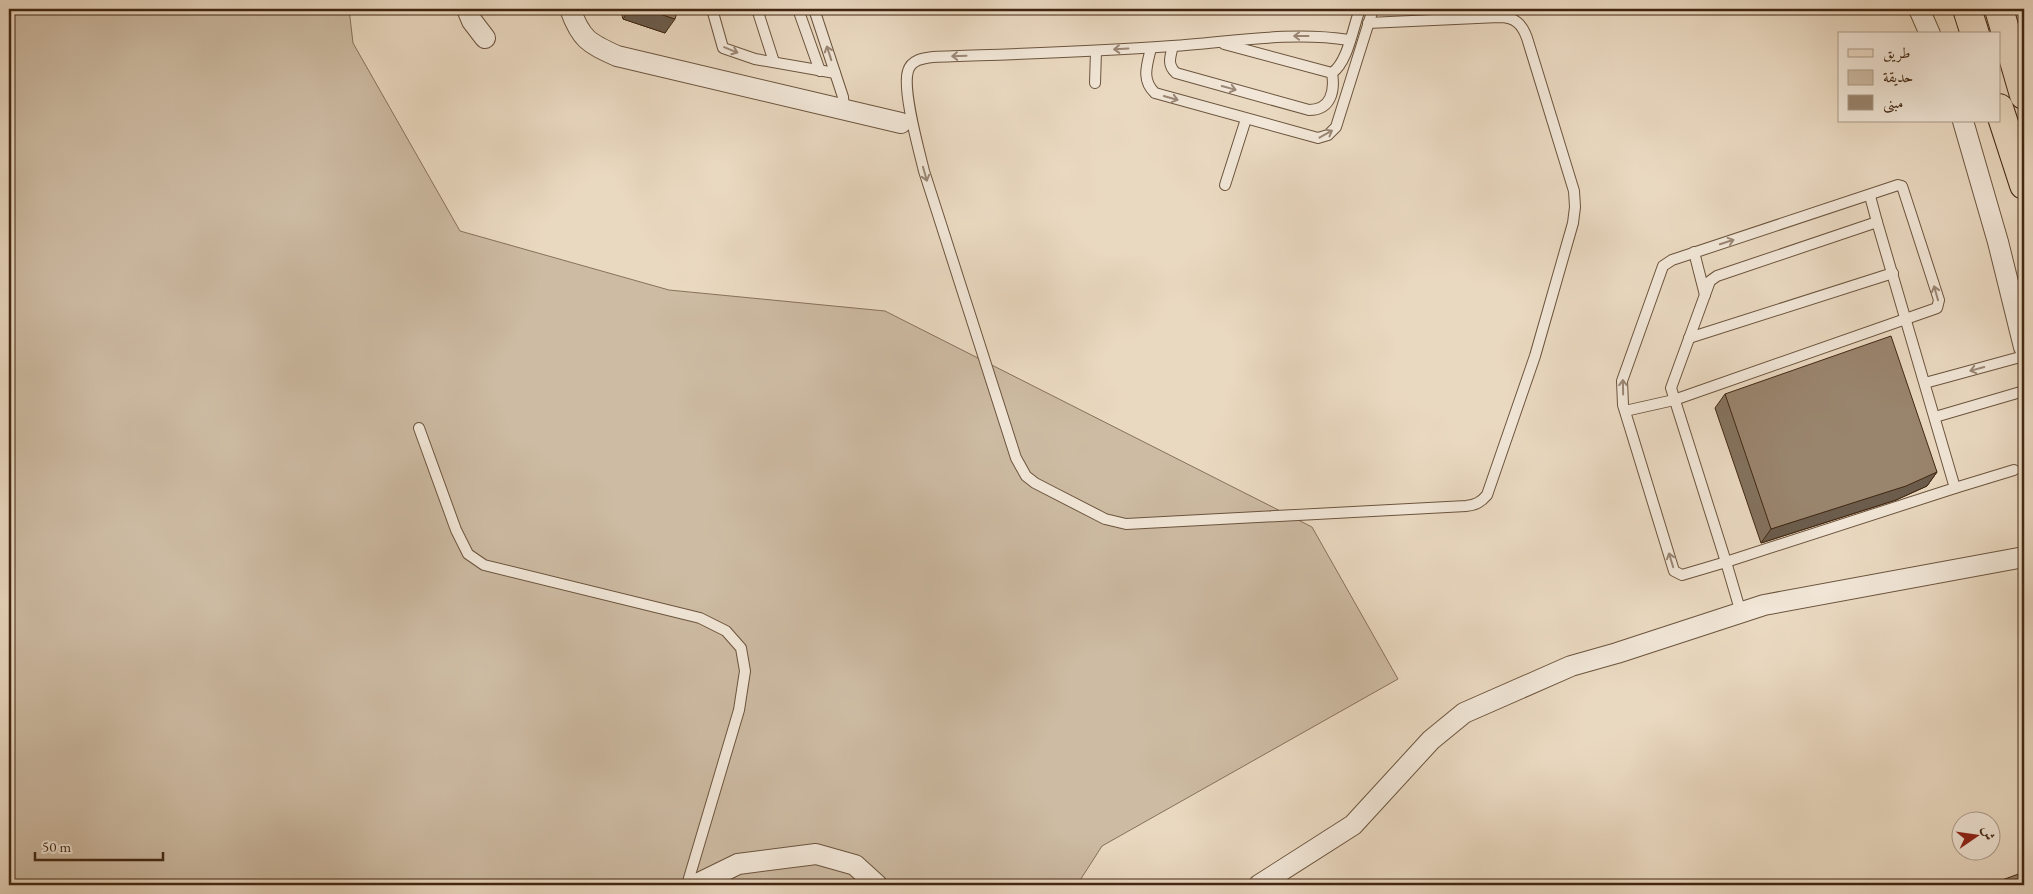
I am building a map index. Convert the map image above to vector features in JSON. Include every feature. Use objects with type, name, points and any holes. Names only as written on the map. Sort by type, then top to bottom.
[{"type":"main road","points":[[1967,9],[1974,32]]},
{"type":"main road","points":[[1998,9],[2024,95]]},
{"type":"main road","points":[[2000,111],[2024,185]]},
{"type":"street","points":[[467,9],[472,21],[485,38]]},
{"type":"street","points":[[570,9],[578,30],[593,45],[617,56],[907,124]]},
{"type":"street","points":[[1919,9],[1929,32]]},
{"type":"street","points":[[1928,9],[1935,32]]},
{"type":"street","points":[[1963,122],[1998,242],[2024,347]]},
{"type":"street","points":[[1259,885],[1352,825],[1431,740],[1464,713],[1571,666],[1764,605],[2024,556]]},
{"type":"street","points":[[695,885],[738,864],[816,854],[856,865],[877,885]]},
{"type":"lane","points":[[712,9],[723,48],[755,59],[835,73]]},
{"type":"lane","points":[[757,9],[774,62]]},
{"type":"lane","points":[[798,9],[820,71]]},
{"type":"lane","points":[[814,9],[843,97],[844,110]]},
{"type":"lane","points":[[1173,46],[1170,63],[1172,69],[1182,75],[1309,110],[1322,108],[1331,97],[1333,86],[1332,73],[1342,63],[1360,9]]},
{"type":"lane","points":[[1151,48],[1145,78],[1148,87],[1154,93],[1318,138],[1328,135],[1336,127],[1373,9]]},
{"type":"lane","points":[[1349,40],[1300,36],[1151,48],[923,58],[914,62],[908,71],[907,124],[1016,458],[1026,476],[1034,483],[1105,519],[1126,524],[1475,505],[1482,501],[1487,494],[1535,356],[1573,223],[1575,207],[1574,190],[1527,38],[1524,29],[1518,21],[1509,17],[1499,17],[1368,23]]},
{"type":"lane","points":[[1217,42],[1332,73]]},
{"type":"lane","points":[[1095,83],[1096,51]]},
{"type":"lane","points":[[1331,97],[1345,102]]},
{"type":"lane","points":[[1225,185],[1246,119]]},
{"type":"lane","points":[[1625,411],[1674,400],[1934,311],[1937,308],[1938,300],[1902,186],[1898,185],[1870,196],[1694,252],[1672,260],[1663,266],[1622,380],[1625,411],[1674,571],[1682,575],[1726,562],[2014,470]]},
{"type":"lane","points":[[1870,196],[1955,488]]},
{"type":"lane","points":[[1741,613],[1671,388],[1710,281],[1717,276],[1877,222]]},
{"type":"lane","points":[[1694,252],[1705,296]]},
{"type":"lane","points":[[1689,338],[1892,273]]},
{"type":"lane","points":[[1925,383],[2024,356]]},
{"type":"lane","points":[[1935,417],[2024,391]]},
{"type":"lane","points":[[419,428],[456,530],[468,554],[484,565],[700,618],[726,631],[741,648],[745,671],[739,710],[687,885]]},
{"type":"green space","points":[[9,9],[349,9],[353,43],[460,231],[669,290],[885,311],[1312,527],[1398,679],[1102,846],[1077,885],[9,885]]},
{"type":"building","points":[[645,9],[678,9],[675,19]]},
{"type":"building","points":[[1891,336],[1937,472],[1906,486],[1771,529],[1725,394]]},
{"type":"building","points":[[2024,872],[2024,885],[2004,885],[2002,880]]}]
